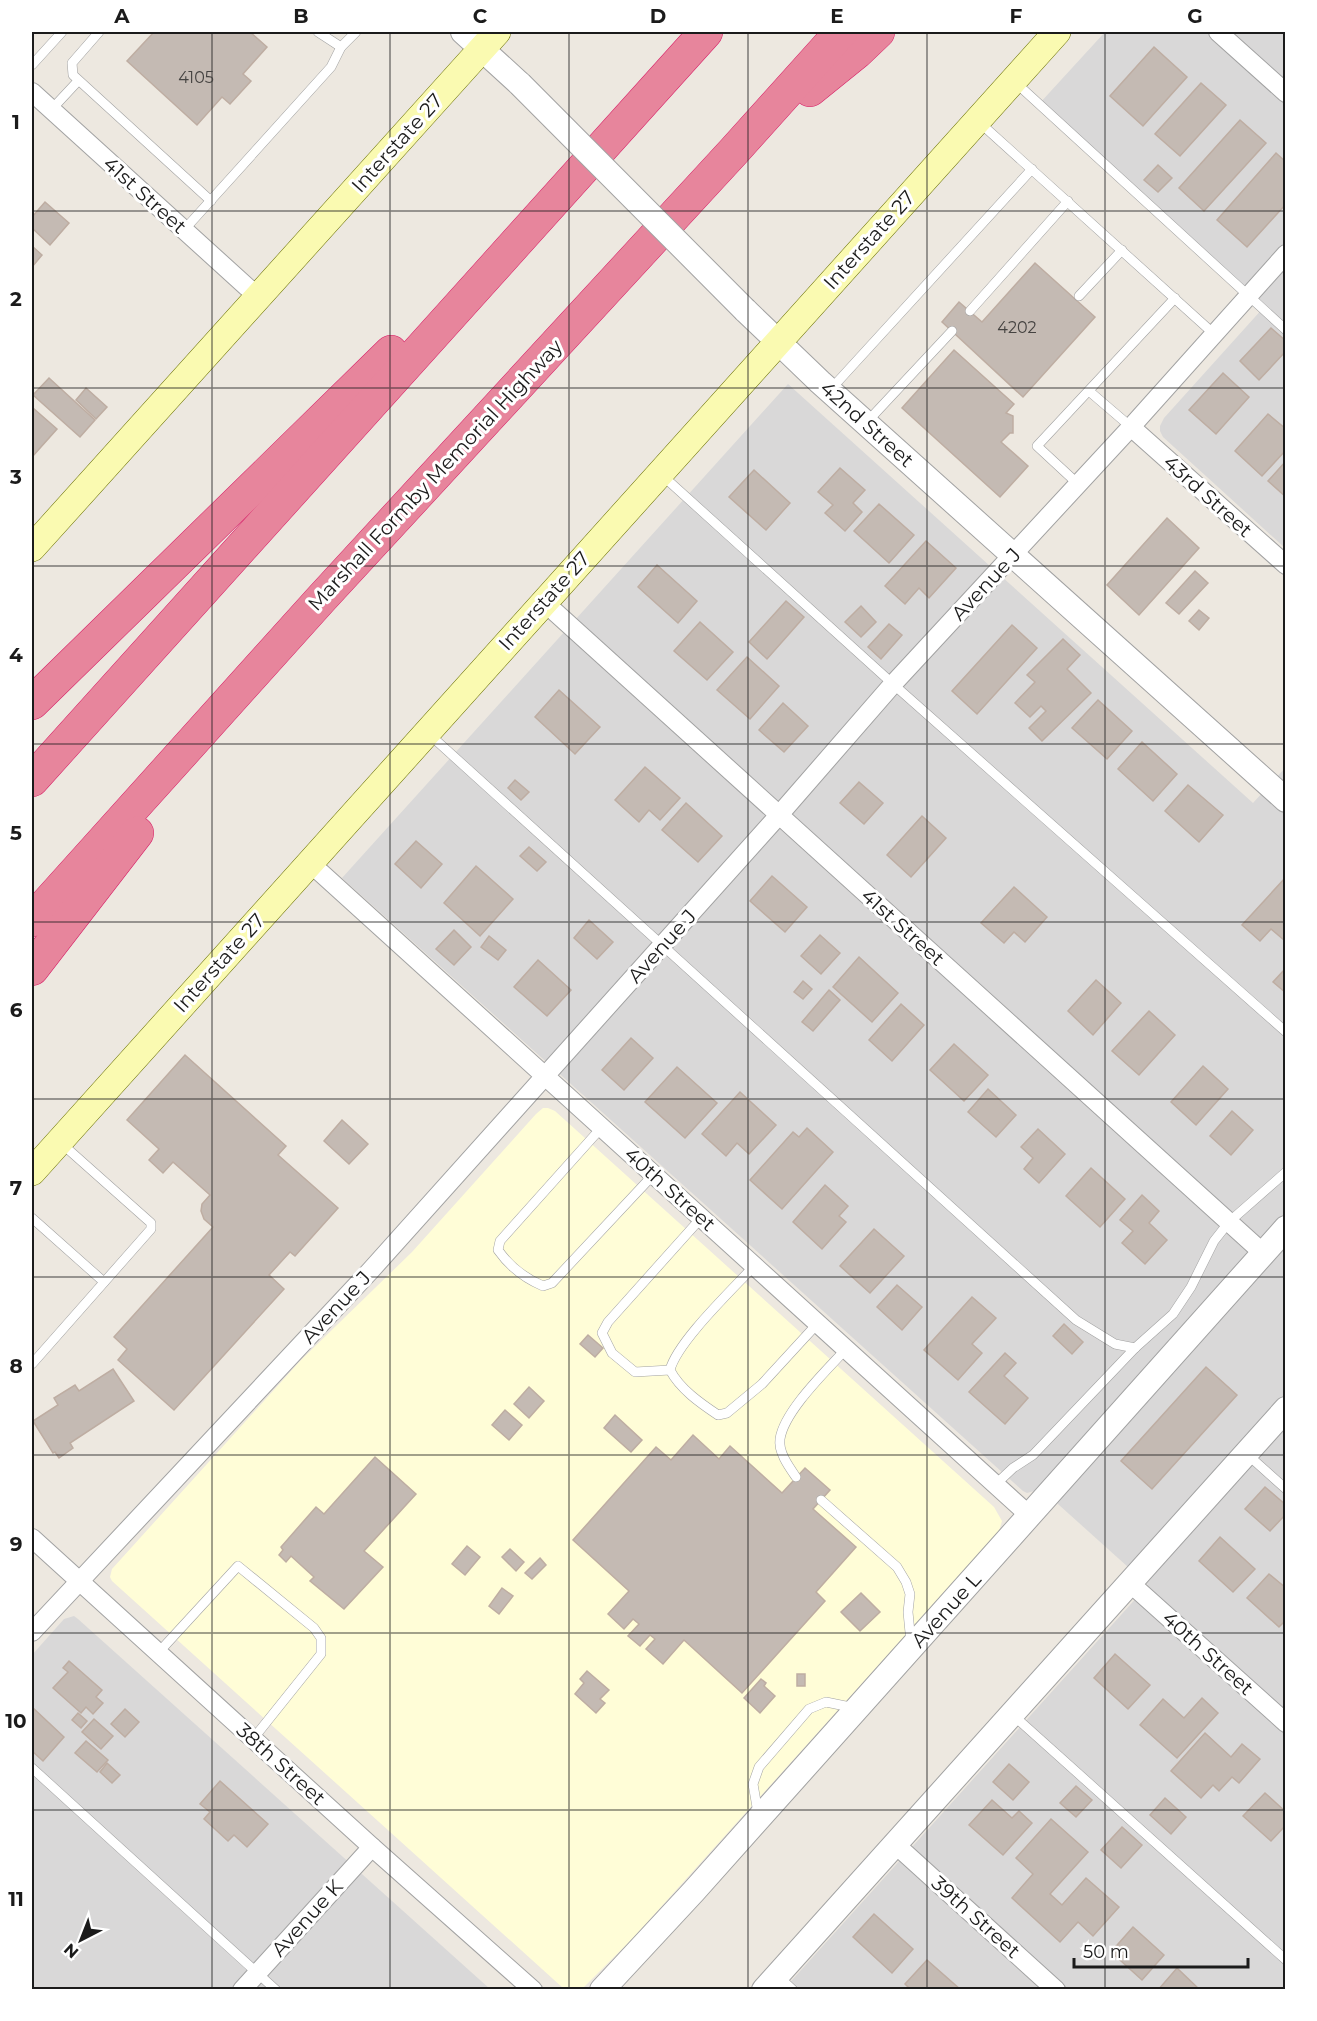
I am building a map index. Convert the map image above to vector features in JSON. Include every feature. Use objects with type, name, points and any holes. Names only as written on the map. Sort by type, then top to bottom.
[{"type":"highway","points":[[663,78],[700,32]]},
{"type":"highway","points":[[32,780],[706,32]]},
{"type":"highway","name":"Marshall Formby Memorial Highway","points":[[32,920],[321,599],[841,32]]},
{"type":"highway","points":[[734,151],[849,59],[878,32]]},
{"type":"highway","points":[[32,703],[356,386],[561,192]]},
{"type":"highway","points":[[32,969],[321,599]]},
{"type":"main road","name":"Interstate 27","points":[[32,1172],[426,731],[1057,32]]},
{"type":"main road","name":"Interstate 27","points":[[32,548],[258,297],[481,37]]},
{"type":"street","points":[[1218,32],[1286,93]]},
{"type":"street","name":"42nd Street","points":[[481,37],[520,84],[745,310],[830,391],[1286,800]]},
{"type":"street","name":"41st Street","points":[[32,92],[258,297]]},
{"type":"street","name":"Avenue J","points":[[32,1632],[371,1270],[779,815],[893,684],[1131,427],[1286,254]]},
{"type":"street","name":"43rd Street","points":[[1131,427],[1286,565]]},
{"type":"street","name":"41st Street","points":[[544,602],[1263,1253]]},
{"type":"street","name":"40th Street","points":[[309,862],[1030,1516]]},
{"type":"street","name":"Avenue L","points":[[602,1989],[759,1819],[1286,1228]]},
{"type":"street","points":[[778,1985],[895,1844],[1286,1409]]},
{"type":"street","name":"38th Street","points":[[32,1538],[372,1847],[533,1989]]},
{"type":"street","name":"40th Street","points":[[1130,1583],[1286,1723]]},
{"type":"street","name":"39th Street","points":[[895,1844],[1056,1989]]},
{"type":"street","name":"Avenue K","points":[[242,1989],[372,1847]]},
{"type":"lane","points":[[32,65],[62,32]]},
{"type":"lane","points":[[99,32],[72,63],[73,75],[211,201]]},
{"type":"lane","points":[[318,32],[341,47]]},
{"type":"lane","points":[[184,230],[331,68],[341,47],[356,32]]},
{"type":"lane","points":[[1013,80],[1286,330]]},
{"type":"lane","points":[[51,110],[78,81]]},
{"type":"lane","points":[[977,121],[1214,334]]},
{"type":"lane","points":[[830,391],[1032,169]]},
{"type":"lane","points":[[970,311],[1068,201]]},
{"type":"lane","points":[[1080,297],[1122,250]]},
{"type":"lane","points":[[1078,484],[1037,446],[1175,298]]},
{"type":"lane","points":[[866,423],[952,331]]},
{"type":"lane","points":[[1089,391],[1131,427]]},
{"type":"lane","points":[[659,472],[893,684],[1286,1032]]},
{"type":"lane","points":[[426,731],[1076,1320],[1115,1344],[1135,1348]]},
{"type":"lane","points":[[602,1127],[500,1241],[498,1250],[505,1260],[527,1280],[543,1286],[552,1283],[654,1174]]},
{"type":"lane","points":[[32,1364],[148,1232],[151,1223],[59,1141]]},
{"type":"lane","points":[[996,1485],[1013,1468],[1033,1455],[1135,1348],[1173,1314],[1191,1287],[1214,1240],[1229,1222],[1286,1172]]},
{"type":"lane","points":[[32,1218],[104,1282]]},
{"type":"lane","points":[[670,1370],[635,1372],[612,1353],[602,1333],[608,1322],[702,1218]]},
{"type":"lane","points":[[755,1266],[673,1359],[670,1370],[674,1378],[698,1401],[718,1414],[728,1413],[762,1384],[818,1323]]},
{"type":"lane","points":[[796,1478],[786,1463],[779,1441],[785,1424],[803,1398],[846,1349]]},
{"type":"lane","points":[[1246,1453],[1286,1489]]},
{"type":"lane","points":[[821,1500],[897,1567],[910,1594],[908,1612],[912,1648]]},
{"type":"lane","points":[[158,1653],[238,1566],[314,1628],[321,1638],[321,1654],[253,1739]]},
{"type":"lane","points":[[759,1819],[753,1784],[759,1767],[809,1709],[826,1702],[857,1708]]},
{"type":"lane","points":[[1011,1713],[1286,1960]]},
{"type":"lane","points":[[32,1768],[276,1989]]},
{"type":"shaded area","points":[[1105,32],[1285,32],[1285,548],[1163,437],[1160,431],[1164,418],[1264,307],[1039,104]]},
{"type":"shaded area","points":[[788,384],[1253,803],[1285,768],[1285,1989],[784,1989],[1148,1585],[1039,1487],[1027,1493],[1023,1491],[342,878]]},
{"type":"shaded area","points":[[543,1108],[555,1111],[994,1507],[1002,1521],[999,1531],[633,1938],[582,1989],[563,1988],[110,1577],[112,1569],[301,1360],[412,1252]]},
{"type":"shaded area","points":[[74,1616],[490,1989],[32,1989],[32,1655],[64,1619]]},
{"type":"building","points":[[154,32],[250,32],[267,47],[243,74],[251,81],[230,104],[222,97],[197,125],[127,61]]},
{"type":"building","points":[[1154,47],[1187,77],[1143,126],[1110,96]]},
{"type":"building","points":[[1201,83],[1226,105],[1180,156],[1155,134]]},
{"type":"building","points":[[1240,120],[1266,143],[1204,211],[1179,188]]},
{"type":"building","points":[[1276,153],[1286,162],[1286,204],[1247,247],[1217,220]]},
{"type":"building","points":[[1158,165],[1172,178],[1158,192],[1144,180]]},
{"type":"building","points":[[45,202],[69,223],[50,245],[32,228],[32,217]]},
{"type":"building","points":[[32,246],[42,255],[32,267]]},
{"type":"building","points":[[1035,263],[1095,317],[1023,397],[942,322],[959,302],[982,322]]},
{"type":"building","points":[[1271,328],[1286,341],[1286,351],[1259,380],[1240,361]]},
{"type":"building","points":[[954,350],[1014,404],[1006,413],[1013,416],[1013,433],[1001,442],[1028,466],[1000,497],[902,408]]},
{"type":"building","points":[[1223,373],[1249,397],[1216,434],[1189,410]]},
{"type":"building","points":[[49,378],[95,420],[80,437],[33,395]]},
{"type":"building","points":[[86,388],[107,407],[96,419],[76,400]]},
{"type":"building","points":[[33,408],[57,429],[32,457],[32,410]]},
{"type":"building","points":[[1268,414],[1286,429],[1286,450],[1262,476],[1235,451]]},
{"type":"building","points":[[1286,461],[1286,497],[1268,481]]},
{"type":"building","points":[[840,468],[865,490],[853,503],[862,512],[845,531],[825,513],[833,505],[818,492]]},
{"type":"building","points":[[754,470],[790,503],[766,530],[729,497]]},
{"type":"building","points":[[879,504],[914,535],[889,563],[854,531]]},
{"type":"building","points":[[1167,518],[1199,548],[1139,615],[1107,585]]},
{"type":"building","points":[[926,541],[956,568],[929,598],[919,588],[905,604],[885,586]]},
{"type":"building","points":[[657,565],[697,601],[678,623],[638,587]]},
{"type":"building","points":[[1195,571],[1208,583],[1179,614],[1166,603]]},
{"type":"building","points":[[786,601],[804,617],[767,659],[749,642]]},
{"type":"building","points":[[861,606],[876,622],[861,637],[845,622]]},
{"type":"building","points":[[1199,610],[1209,618],[1199,630],[1189,621]]},
{"type":"building","points":[[700,622],[733,652],[707,680],[674,651]]},
{"type":"building","points":[[889,624],[902,635],[881,659],[868,647]]},
{"type":"building","points":[[1012,625],[1037,648],[977,714],[952,691]]},
{"type":"building","points":[[1063,639],[1080,655],[1067,669],[1091,693],[1042,741],[1029,728],[1046,711],[1041,706],[1030,717],[1015,703],[1035,682],[1027,675]]},
{"type":"building","points":[[747,657],[779,686],[750,719],[717,690]]},
{"type":"building","points":[[559,690],[600,727],[575,754],[535,717]]},
{"type":"building","points":[[1098,700],[1132,731],[1107,759],[1072,728]]},
{"type":"building","points":[[783,703],[808,726],[784,752],[759,730]]},
{"type":"building","points":[[1142,742],[1177,774],[1153,801],[1118,769]]},
{"type":"building","points":[[645,767],[680,798],[660,820],[649,810],[639,822],[615,800]]},
{"type":"building","points":[[515,780],[529,792],[521,800],[508,788]]},
{"type":"building","points":[[859,782],[883,803],[864,824],[840,803]]},
{"type":"building","points":[[1188,785],[1223,815],[1199,842],[1165,811]]},
{"type":"building","points":[[686,803],[722,836],[698,862],[662,830]]},
{"type":"building","points":[[922,816],[946,838],[911,877],[887,855]]},
{"type":"building","points":[[416,841],[442,864],[421,888],[395,864]]},
{"type":"building","points":[[529,847],[546,862],[537,871],[520,856]]},
{"type":"building","points":[[476,866],[513,899],[480,936],[444,903]]},
{"type":"building","points":[[772,876],[807,907],[785,932],[750,901]]},
{"type":"building","points":[[1286,877],[1286,938],[1284,940],[1271,929],[1260,941],[1242,925]]},
{"type":"building","points":[[1014,887],[1047,917],[1025,942],[1014,932],[1004,943],[981,923]]},
{"type":"building","points":[[589,920],[613,942],[597,959],[574,938]]},
{"type":"building","points":[[454,930],[471,947],[454,965],[436,949]]},
{"type":"building","points":[[820,935],[840,953],[821,974],[801,956]]},
{"type":"building","points":[[489,936],[506,950],[498,960],[481,947]]},
{"type":"building","points":[[859,957],[898,993],[872,1022],[833,987]]},
{"type":"building","points":[[538,960],[571,990],[547,1016],[514,987]]},
{"type":"building","points":[[1286,968],[1286,993],[1273,982]]},
{"type":"building","points":[[1096,980],[1121,1003],[1093,1035],[1068,1011]]},
{"type":"building","points":[[803,981],[812,989],[803,999],[794,992]]},
{"type":"building","points":[[829,990],[840,1000],[813,1031],[802,1022]]},
{"type":"building","points":[[901,1004],[924,1025],[892,1061],[869,1040]]},
{"type":"building","points":[[1149,1011],[1175,1035],[1139,1075],[1112,1051]]},
{"type":"building","points":[[631,1038],[653,1058],[624,1090],[602,1070]]},
{"type":"building","points":[[954,1044],[988,1075],[964,1101],[930,1070]]},
{"type":"building","points":[[185,1055],[286,1146],[278,1155],[338,1208],[295,1256],[290,1252],[269,1275],[284,1289],[174,1410],[118,1360],[127,1349],[114,1337],[213,1227],[204,1219],[201,1211],[202,1204],[210,1195],[173,1162],[163,1173],[149,1160],[159,1149],[127,1120]]},
{"type":"building","points":[[1203,1066],[1228,1089],[1196,1125],[1171,1102]]},
{"type":"building","points":[[677,1067],[717,1103],[685,1138],[645,1102]]},
{"type":"building","points":[[988,1089],[1016,1115],[996,1137],[968,1112]]},
{"type":"building","points":[[740,1092],[776,1125],[749,1154],[737,1143],[726,1156],[702,1134]]},
{"type":"building","points":[[1232,1111],[1253,1130],[1231,1155],[1210,1136]]},
{"type":"building","points":[[342,1120],[368,1144],[349,1164],[324,1141]]},
{"type":"building","points":[[807,1128],[833,1152],[782,1209],[750,1180],[793,1132],[799,1137]]},
{"type":"building","points":[[1038,1129],[1065,1154],[1039,1183],[1024,1169],[1033,1158],[1021,1147]]},
{"type":"building","points":[[1091,1168],[1125,1199],[1100,1227],[1066,1196]]},
{"type":"building","points":[[825,1185],[848,1206],[839,1216],[846,1222],[822,1249],[793,1222]]},
{"type":"building","points":[[1142,1195],[1159,1211],[1149,1223],[1167,1240],[1145,1264],[1122,1243],[1133,1231],[1120,1220]]},
{"type":"building","points":[[874,1229],[904,1256],[870,1293],[840,1266]]},
{"type":"building","points":[[897,1285],[922,1307],[902,1330],[877,1307]]},
{"type":"building","points":[[972,1297],[996,1318],[972,1344],[982,1353],[958,1380],[924,1350]]},
{"type":"building","points":[[1064,1324],[1083,1342],[1072,1354],[1053,1336]]},
{"type":"building","points":[[588,1335],[603,1348],[595,1357],[580,1344]]},
{"type":"building","points":[[1005,1353],[1016,1363],[1004,1376],[1028,1398],[1005,1424],[969,1392]]},
{"type":"building","points":[[1206,1367],[1237,1395],[1152,1489],[1121,1461]]},
{"type":"building","points":[[113,1369],[134,1401],[70,1443],[73,1448],[59,1458],[55,1452],[53,1453],[33,1421],[58,1405],[54,1398],[75,1385],[79,1391]]},
{"type":"building","points":[[529,1387],[544,1401],[529,1418],[514,1404]]},
{"type":"building","points":[[505,1410],[522,1425],[509,1440],[492,1425]]},
{"type":"building","points":[[615,1415],[642,1440],[631,1452],[604,1428]]},
{"type":"building","points":[[693,1435],[719,1459],[730,1446],[782,1493],[805,1468],[830,1490],[813,1509],[856,1547],[816,1592],[825,1601],[742,1693],[684,1640],[663,1664],[646,1649],[655,1639],[650,1635],[640,1646],[628,1636],[639,1624],[633,1619],[624,1629],[608,1614],[629,1591],[573,1540],[656,1447],[671,1460]]},
{"type":"building","points":[[375,1457],[416,1494],[364,1551],[383,1567],[344,1609],[310,1581],[314,1577],[291,1556],[286,1562],[279,1555],[283,1550],[281,1547],[316,1507],[324,1514]]},
{"type":"building","points":[[1265,1487],[1286,1505],[1286,1514],[1270,1531],[1245,1509]]},
{"type":"building","points":[[1220,1537],[1255,1569],[1233,1592],[1199,1561]]},
{"type":"building","points":[[467,1546],[480,1557],[465,1575],[452,1564]]},
{"type":"building","points":[[510,1549],[524,1562],[516,1571],[502,1557]]},
{"type":"building","points":[[540,1558],[546,1565],[532,1579],[525,1573]]},
{"type":"building","points":[[1269,1574],[1286,1588],[1286,1620],[1279,1627],[1247,1598]]},
{"type":"building","points":[[502,1588],[513,1596],[499,1614],[489,1606]]},
{"type":"building","points":[[861,1593],[880,1612],[860,1631],[841,1612]]},
{"type":"building","points":[[1115,1654],[1150,1685],[1128,1709],[1094,1678]]},
{"type":"building","points":[[69,1661],[102,1690],[96,1697],[103,1703],[93,1714],[86,1707],[81,1713],[53,1688],[68,1672],[63,1668]]},
{"type":"building","points":[[587,1671],[609,1690],[600,1699],[605,1703],[596,1713],[575,1694],[584,1683],[580,1679]]},
{"type":"building","points":[[797,1674],[805,1674],[805,1686],[797,1686]]},
{"type":"building","points":[[761,1679],[766,1683],[764,1686],[775,1696],[760,1713],[744,1698]]},
{"type":"building","points":[[1202,1698],[1218,1713],[1177,1758],[1140,1725],[1163,1699],[1184,1718]]},
{"type":"building","points":[[32,1707],[64,1737],[43,1761],[32,1751]]},
{"type":"building","points":[[125,1709],[139,1722],[125,1737],[111,1724]]},
{"type":"building","points":[[78,1713],[87,1721],[81,1728],[72,1720]]},
{"type":"building","points":[[94,1719],[113,1736],[101,1749],[82,1732]]},
{"type":"building","points":[[1205,1733],[1231,1757],[1242,1744],[1260,1759],[1239,1783],[1232,1777],[1219,1791],[1213,1785],[1201,1798],[1171,1771]]},
{"type":"building","points":[[86,1741],[108,1760],[97,1772],[75,1753]]},
{"type":"building","points":[[107,1763],[120,1775],[112,1783],[100,1772]]},
{"type":"building","points":[[1009,1764],[1029,1782],[1013,1800],[993,1782]]},
{"type":"building","points":[[220,1781],[268,1824],[247,1847],[234,1835],[228,1841],[204,1819],[210,1812],[200,1804]]},
{"type":"building","points":[[1076,1786],[1092,1800],[1076,1817],[1060,1803]]},
{"type":"building","points":[[1265,1793],[1286,1812],[1286,1825],[1271,1841],[1243,1816]]},
{"type":"building","points":[[1165,1798],[1186,1817],[1171,1834],[1150,1815]]},
{"type":"building","points":[[992,1800],[1012,1818],[1019,1811],[1032,1823],[1003,1855],[969,1825]]},
{"type":"building","points":[[1051,1819],[1088,1852],[1050,1894],[1062,1905],[1086,1878],[1119,1907],[1093,1936],[1078,1922],[1060,1942],[1012,1898],[1033,1874],[1016,1858]]},
{"type":"building","points":[[1122,1827],[1142,1845],[1121,1868],[1101,1850]]},
{"type":"building","points":[[874,1914],[913,1949],[892,1973],[853,1937]]},
{"type":"building","points":[[1133,1927],[1164,1955],[1142,1980],[1111,1952]]},
{"type":"building","points":[[927,1960],[961,1990],[911,1990],[905,1984]]},
{"type":"building","points":[[1177,1968],[1200,1990],[1158,1990]]}]
